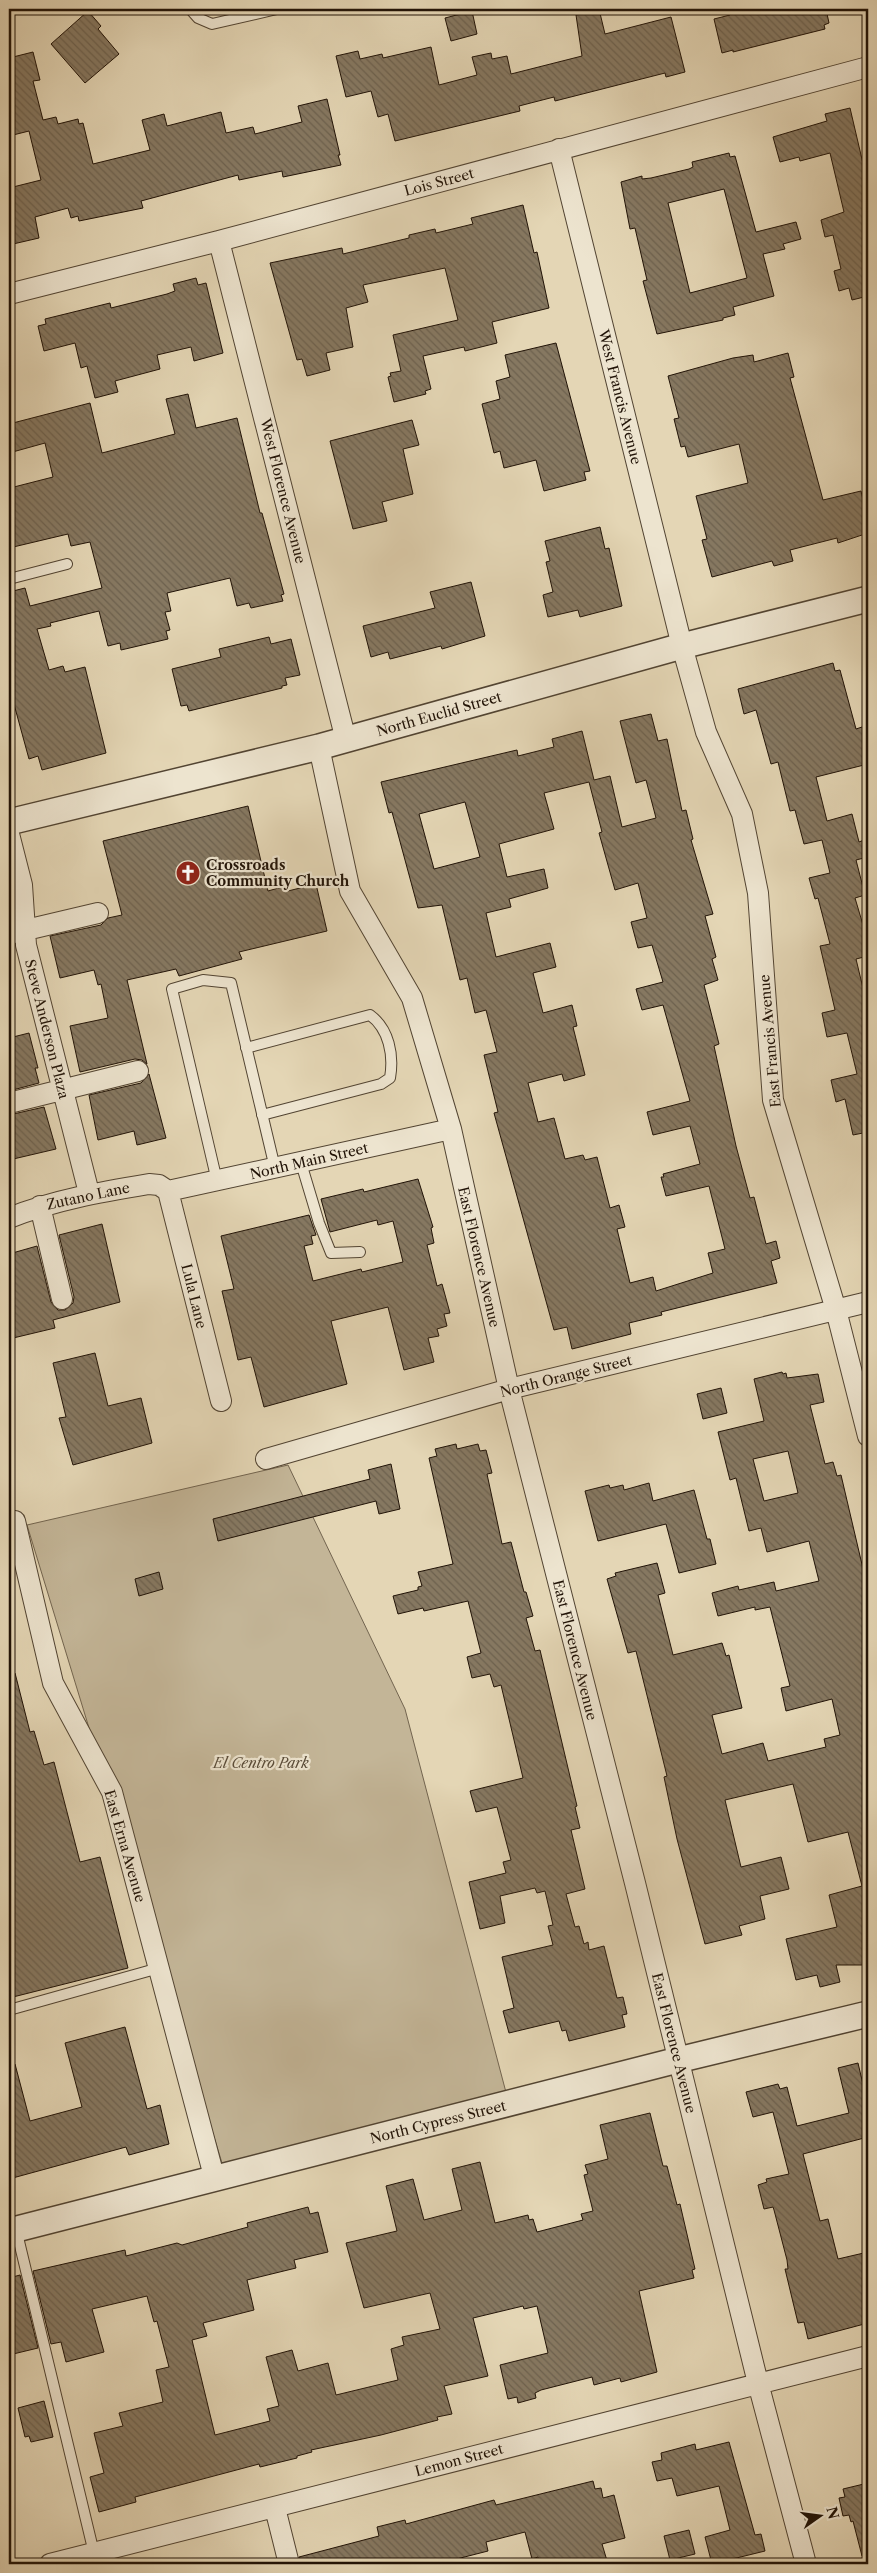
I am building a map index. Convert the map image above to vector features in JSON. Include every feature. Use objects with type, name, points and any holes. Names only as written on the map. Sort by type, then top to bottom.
[{"type":"street","name":"Lois Street","points":[[9,294],[219,241],[868,68]]},
{"type":"street","name":"West Francis Avenue","points":[[559,149],[682,646]]},
{"type":"street","name":"West Florence Avenue","points":[[219,241],[346,740]]},
{"type":"street","name":"North Euclid Street","points":[[9,822],[319,748],[682,646],[868,598]]},
{"type":"street","name":"East Francis Avenue","points":[[682,646],[706,732],[742,814],[758,893],[773,1100],[836,1310],[868,1436]]},
{"type":"street","name":"East Florence Avenue","points":[[319,748],[350,890],[412,998],[451,1129],[509,1389],[758,2382],[806,2564]]},
{"type":"street","name":"Steve Anderson Plaza","points":[[9,834],[22,885],[26,913],[16,932],[62,1089],[89,1193]]},
{"type":"street","points":[[16,932],[98,912]]},
{"type":"street","points":[[9,1103],[138,1072]]},
{"type":"street","name":"North Main Street","points":[[168,1191],[451,1129]]},
{"type":"street","name":"Zutano Lane","points":[[9,1218],[40,1206],[89,1193],[149,1184],[159,1185],[168,1191]]},
{"type":"street","name":"Lula Lane","points":[[168,1191],[220,1401]]},
{"type":"street","points":[[40,1206],[62,1299]]},
{"type":"street","name":"North Orange Street","points":[[266,1459],[509,1389],[868,1302]]},
{"type":"street","name":"East Erna Avenue","points":[[12,1522],[53,1683],[112,1792],[215,2180]]},
{"type":"street","name":"North Cypress Street","points":[[12,2230],[215,2180],[678,2060],[868,2014]]},
{"type":"street","name":"Lemon Street","points":[[50,2564],[275,2508],[758,2382],[868,2356]]},
{"type":"street","points":[[275,2508],[289,2564]]},
{"type":"lane","points":[[190,9],[198,18],[212,24],[277,9]]},
{"type":"lane","points":[[9,579],[66,564]]},
{"type":"lane","points":[[217,1181],[172,989],[203,980],[231,983],[275,1168]]},
{"type":"lane","points":[[246,1048],[370,1015],[378,1020],[386,1035],[391,1053],[390,1078],[381,1084],[262,1115]]},
{"type":"lane","points":[[301,1163],[319,1223],[331,1253],[360,1252]]},
{"type":"lane","points":[[9,2010],[159,1968]]},
{"type":"lane","points":[[12,2230],[94,2553]]},
{"type":"green space","name":"El Centro Park","points":[[288,1465],[405,1709],[508,2100],[222,2163],[27,1525]]},
{"type":"building","points":[[599,9],[605,34],[671,17],[685,72],[666,77],[665,73],[555,101],[554,97],[519,106],[520,111],[395,141],[388,114],[378,117],[371,91],[346,97],[336,56],[358,51],[360,59],[382,54],[383,58],[431,47],[439,85],[477,75],[472,57],[491,53],[492,59],[507,56],[511,74],[582,56],[576,15]]},
{"type":"building","points":[[728,9],[826,9],[829,23],[824,25],[825,29],[733,52],[733,50],[722,53],[714,19],[730,15]]},
{"type":"building","points":[[88,11],[101,26],[98,29],[119,54],[85,83],[51,44]]},
{"type":"building","points":[[472,11],[477,34],[451,41],[445,18]]},
{"type":"building","points":[[33,52],[40,80],[33,81],[43,120],[56,117],[58,124],[78,119],[79,124],[83,123],[93,164],[150,150],[142,120],[164,114],[167,126],[221,112],[226,133],[253,127],[255,134],[302,122],[298,106],[327,99],[341,165],[283,177],[282,171],[239,180],[238,175],[141,201],[143,208],[79,221],[78,216],[71,218],[68,208],[35,217],[39,238],[13,244],[9,228],[9,188],[41,180],[29,131],[9,136],[9,58]]},
{"type":"building","points":[[850,108],[868,185],[868,296],[852,300],[849,288],[839,291],[834,271],[841,269],[833,235],[825,237],[821,220],[844,212],[830,153],[800,161],[799,157],[780,162],[773,137],[827,121],[825,114]]},
{"type":"building","points":[[729,153],[730,157],[735,156],[756,232],[796,222],[801,239],[783,244],[785,249],[763,254],[774,296],[733,307],[735,315],[723,318],[723,320],[657,334],[643,281],[647,280],[635,228],[630,229],[621,182],[642,176],[642,179],[651,178],[689,169],[693,167],[692,162]],"holes":[[[724,189],[747,278],[690,293],[668,203]]]},
{"type":"building","points":[[523,205],[534,253],[537,252],[549,308],[492,322],[497,343],[465,351],[464,347],[423,356],[431,389],[425,391],[426,394],[394,402],[388,377],[391,376],[390,373],[401,371],[393,335],[458,320],[445,268],[363,285],[368,302],[346,308],[353,347],[326,353],[330,370],[307,376],[302,359],[297,360],[270,263],[342,248],[343,254],[409,238],[409,235],[435,229],[436,233],[473,224],[471,218]]},
{"type":"building","points":[[196,278],[198,285],[206,283],[223,353],[194,361],[191,347],[157,355],[160,369],[115,381],[118,392],[95,398],[87,366],[81,368],[75,343],[44,351],[38,326],[46,324],[45,319],[110,303],[111,308],[167,294],[175,291],[173,284]]},
{"type":"building","points":[[556,343],[590,471],[584,472],[586,480],[544,491],[536,460],[504,468],[500,451],[494,453],[482,404],[500,399],[496,381],[510,377],[505,355]]},
{"type":"building","points":[[788,353],[794,377],[790,378],[823,500],[861,491],[863,500],[868,499],[868,533],[838,543],[837,538],[790,550],[793,561],[774,566],[772,561],[712,577],[702,540],[707,539],[696,496],[748,483],[739,444],[688,457],[685,446],[681,447],[674,419],[679,418],[668,376],[733,358],[753,355],[754,362]]},
{"type":"building","points":[[188,394],[196,428],[237,418],[260,513],[262,513],[284,594],[281,595],[283,601],[251,608],[249,603],[237,606],[230,578],[167,593],[171,611],[165,612],[170,630],[166,631],[168,639],[121,650],[120,643],[108,646],[99,611],[50,623],[51,626],[37,629],[49,670],[63,666],[65,672],[85,667],[106,753],[42,770],[38,756],[29,759],[9,686],[9,592],[25,588],[30,606],[102,588],[90,542],[71,546],[68,534],[9,548],[9,503],[14,503],[10,488],[53,477],[45,443],[9,453],[9,424],[90,403],[102,453],[175,434],[166,399]]},
{"type":"building","points":[[412,420],[419,445],[403,449],[413,494],[382,502],[387,521],[353,529],[330,441]]},
{"type":"building","points":[[600,527],[605,549],[609,548],[622,606],[580,617],[578,610],[548,617],[543,595],[553,592],[546,562],[550,561],[545,541]]},
{"type":"building","points":[[471,582],[485,636],[442,649],[441,646],[390,659],[388,652],[371,657],[363,626],[435,608],[430,592]]},
{"type":"building","points":[[269,637],[271,644],[291,639],[300,675],[285,678],[287,685],[282,686],[282,688],[189,711],[187,705],[181,706],[172,669],[221,657],[219,649]]},
{"type":"building","points":[[833,663],[835,671],[840,670],[856,729],[868,725],[868,764],[816,777],[827,821],[852,814],[859,842],[864,840],[868,857],[856,860],[865,895],[855,898],[866,935],[868,935],[868,956],[856,959],[868,1009],[868,1132],[853,1135],[845,1099],[836,1102],[831,1080],[857,1074],[847,1033],[827,1037],[822,1013],[835,1010],[820,946],[830,944],[818,898],[815,899],[809,878],[830,873],[822,840],[804,844],[795,810],[790,811],[778,762],[771,764],[756,710],[744,714],[738,689]]},
{"type":"building","points":[[651,714],[658,741],[667,739],[682,811],[686,810],[693,839],[691,840],[713,914],[705,916],[716,957],[712,959],[718,980],[704,985],[719,1044],[714,1046],[736,1146],[750,1198],[754,1197],[766,1244],[776,1241],[780,1258],[771,1261],[777,1283],[661,1312],[662,1315],[629,1323],[631,1334],[572,1349],[567,1327],[554,1330],[494,1113],[498,1112],[484,1055],[497,1052],[486,1010],[475,1013],[467,978],[460,980],[442,905],[418,908],[392,812],[389,813],[381,782],[517,750],[518,756],[554,747],[552,739],[582,731],[594,780],[610,776],[622,827],[656,818],[646,780],[636,783],[620,721]],"holes":[[[589,782],[602,832],[599,833],[615,890],[638,883],[647,918],[631,922],[638,948],[652,945],[663,982],[636,989],[642,1010],[663,1005],[690,1101],[647,1112],[653,1135],[690,1126],[700,1164],[663,1174],[664,1177],[661,1177],[666,1196],[709,1186],[725,1249],[708,1253],[713,1273],[656,1291],[653,1277],[630,1283],[617,1229],[625,1227],[619,1205],[610,1208],[597,1157],[585,1160],[583,1155],[565,1159],[554,1118],[538,1122],[528,1083],[562,1074],[564,1081],[585,1075],[573,1027],[577,1026],[572,1005],[543,1013],[533,973],[556,967],[550,943],[496,957],[486,913],[511,907],[509,899],[548,888],[544,869],[507,877],[499,844],[554,829],[544,793]],[[465,802],[480,857],[434,869],[419,814]]]},
{"type":"building","points":[[248,806],[268,891],[282,887],[288,891],[316,884],[327,931],[239,952],[242,959],[179,976],[176,969],[127,980],[147,1064],[142,1060],[135,1059],[80,1072],[70,1026],[108,1018],[101,984],[98,985],[94,970],[60,978],[50,936],[101,925],[108,918],[122,915],[103,841]]},
{"type":"building","points":[[29,1033],[38,1068],[35,1068],[39,1083],[9,1091],[9,1038]]},
{"type":"building","points":[[149,1074],[166,1138],[137,1145],[134,1131],[98,1140],[89,1095],[141,1083]]},
{"type":"building","points":[[44,1107],[56,1149],[9,1160],[9,1115]]},
{"type":"building","points":[[418,1179],[433,1227],[431,1228],[434,1243],[427,1245],[437,1286],[442,1284],[450,1313],[444,1314],[447,1326],[437,1329],[439,1336],[428,1338],[434,1362],[404,1370],[388,1307],[331,1321],[347,1384],[264,1407],[251,1357],[238,1360],[222,1291],[234,1289],[221,1236],[309,1215],[316,1235],[311,1236],[313,1244],[304,1246],[313,1281],[361,1269],[362,1272],[403,1262],[393,1221],[378,1225],[377,1220],[330,1232],[321,1199],[363,1189],[364,1192]]},
{"type":"building","points":[[102,1224],[120,1302],[53,1320],[55,1328],[9,1339],[9,1254],[37,1246],[51,1302],[58,1310],[65,1310],[73,1303],[74,1297],[59,1235]]},
{"type":"building","points":[[95,1353],[108,1406],[141,1398],[152,1443],[73,1465],[59,1418],[66,1417],[53,1363]]},
{"type":"building","points":[[782,1372],[783,1374],[786,1373],[787,1378],[818,1374],[824,1402],[810,1405],[825,1464],[833,1462],[837,1476],[841,1475],[868,1590],[868,1965],[836,1965],[840,1982],[820,1987],[817,1975],[796,1980],[786,1939],[837,1927],[829,1895],[862,1886],[848,1832],[808,1842],[793,1784],[725,1800],[741,1867],[781,1857],[789,1889],[760,1896],[765,1919],[739,1926],[742,1935],[705,1944],[677,1839],[664,1777],[667,1776],[636,1651],[628,1653],[607,1579],[616,1576],[615,1573],[657,1563],[665,1593],[658,1595],[673,1655],[722,1643],[726,1656],[729,1655],[742,1708],[712,1715],[722,1754],[763,1743],[768,1761],[826,1747],[824,1739],[840,1735],[832,1699],[786,1711],[781,1688],[790,1686],[770,1607],[755,1610],[755,1607],[718,1616],[712,1593],[738,1586],[739,1590],[774,1582],[776,1591],[819,1581],[809,1541],[767,1552],[761,1528],[749,1531],[736,1478],[730,1480],[718,1432],[764,1421],[754,1379]],"holes":[[[788,1451],[798,1493],[764,1501],[753,1459]]]},
{"type":"building","points":[[721,1388],[727,1413],[703,1419],[697,1394]]},
{"type":"building","points":[[456,1444],[457,1449],[478,1444],[480,1451],[486,1450],[492,1473],[487,1474],[502,1544],[511,1542],[524,1592],[526,1592],[533,1616],[526,1618],[535,1651],[540,1650],[577,1806],[575,1807],[580,1828],[571,1830],[585,1889],[566,1894],[575,1927],[579,1926],[584,1944],[588,1942],[589,1950],[604,1946],[617,1998],[623,1997],[627,2014],[622,2015],[625,2027],[569,2041],[566,2030],[562,2031],[559,2021],[509,2033],[503,2011],[514,2008],[502,1957],[553,1945],[548,1926],[553,1925],[545,1891],[537,1893],[535,1888],[500,1896],[505,1923],[480,1929],[469,1882],[506,1873],[503,1862],[511,1860],[497,1807],[476,1812],[470,1791],[523,1778],[501,1685],[494,1687],[490,1674],[472,1678],[467,1657],[481,1653],[468,1601],[424,1611],[423,1608],[398,1614],[393,1596],[418,1590],[418,1587],[422,1586],[418,1572],[453,1564],[429,1458],[437,1456],[435,1449]]},
{"type":"building","points":[[391,1464],[400,1509],[379,1514],[376,1501],[218,1541],[213,1519],[370,1479],[368,1470]]},
{"type":"building","points":[[649,1483],[653,1501],[694,1490],[707,1539],[710,1539],[716,1564],[679,1573],[666,1524],[598,1541],[585,1491],[609,1485],[610,1488],[623,1485],[624,1490]]},
{"type":"building","points":[[159,1572],[163,1589],[139,1596],[135,1579]]},
{"type":"building","points":[[15,1673],[30,1732],[34,1731],[44,1765],[54,1762],[80,1862],[100,1857],[128,1968],[9,1998],[9,1674]]},
{"type":"building","points":[[125,2027],[147,2109],[160,2105],[169,2144],[129,2155],[126,2147],[9,2179],[9,2064],[15,2064],[30,2121],[82,2107],[65,2043]]},
{"type":"building","points":[[858,2063],[865,2093],[868,2092],[868,2137],[803,2154],[820,2221],[828,2219],[838,2259],[868,2252],[868,2282],[863,2283],[868,2303],[868,2323],[808,2339],[804,2322],[798,2323],[785,2269],[788,2269],[787,2260],[774,2210],[773,2207],[764,2209],[758,2185],[767,2182],[766,2179],[789,2174],[773,2112],[753,2117],[746,2092],[778,2084],[780,2089],[787,2087],[797,2126],[849,2113],[838,2068]]},
{"type":"building","points":[[650,2113],[663,2166],[667,2166],[677,2205],[680,2204],[695,2269],[692,2270],[694,2278],[639,2291],[657,2372],[621,2382],[620,2378],[594,2385],[592,2377],[541,2390],[535,2393],[536,2398],[518,2403],[517,2397],[508,2399],[500,2365],[548,2353],[537,2306],[524,2309],[523,2306],[473,2318],[488,2376],[444,2386],[452,2414],[437,2417],[438,2420],[381,2435],[311,2450],[312,2452],[297,2456],[297,2458],[260,2467],[259,2464],[135,2497],[136,2502],[99,2512],[90,2477],[104,2473],[94,2433],[123,2426],[119,2413],[163,2402],[156,2370],[169,2367],[157,2321],[154,2322],[147,2296],[92,2309],[104,2352],[66,2362],[61,2342],[51,2344],[33,2271],[125,2250],[126,2256],[177,2243],[182,2245],[248,2227],[247,2223],[308,2207],[310,2214],[318,2212],[328,2252],[294,2260],[296,2268],[247,2280],[254,2310],[203,2323],[207,2336],[192,2340],[215,2435],[270,2421],[267,2409],[279,2406],[266,2357],[292,2350],[298,2371],[328,2363],[336,2395],[398,2380],[391,2349],[404,2345],[402,2337],[440,2329],[430,2293],[364,2308],[346,2243],[397,2231],[386,2186],[413,2179],[424,2220],[462,2210],[452,2169],[480,2162],[495,2223],[528,2215],[529,2220],[533,2219],[537,2232],[583,2220],[581,2214],[593,2211],[584,2175],[588,2174],[585,2165],[608,2159],[600,2125]]},
{"type":"building","points":[[20,2275],[38,2348],[9,2355],[9,2278]]},
{"type":"building","points":[[44,2401],[53,2437],[31,2442],[29,2436],[25,2437],[18,2408]]},
{"type":"building","points":[[729,2442],[755,2535],[761,2534],[765,2551],[712,2564],[705,2537],[730,2530],[719,2486],[677,2496],[672,2478],[657,2481],[652,2462],[662,2460],[661,2453],[695,2444],[696,2450]]},
{"type":"building","points":[[593,2481],[595,2489],[601,2488],[603,2498],[614,2495],[625,2538],[602,2544],[608,2564],[539,2564],[538,2557],[532,2559],[525,2532],[486,2542],[488,2551],[437,2564],[301,2564],[299,2557],[379,2536],[377,2527],[405,2520],[406,2524],[494,2500],[496,2505]]},
{"type":"building","points":[[868,2483],[868,2556],[862,2556],[853,2521],[851,2522],[849,2515],[843,2516],[839,2498],[845,2497],[843,2489]]},
{"type":"building","points":[[689,2530],[695,2554],[670,2560],[664,2536]]},
{"type":"place","name":"Crossroads Community Church","points":[[188,873]]}]
